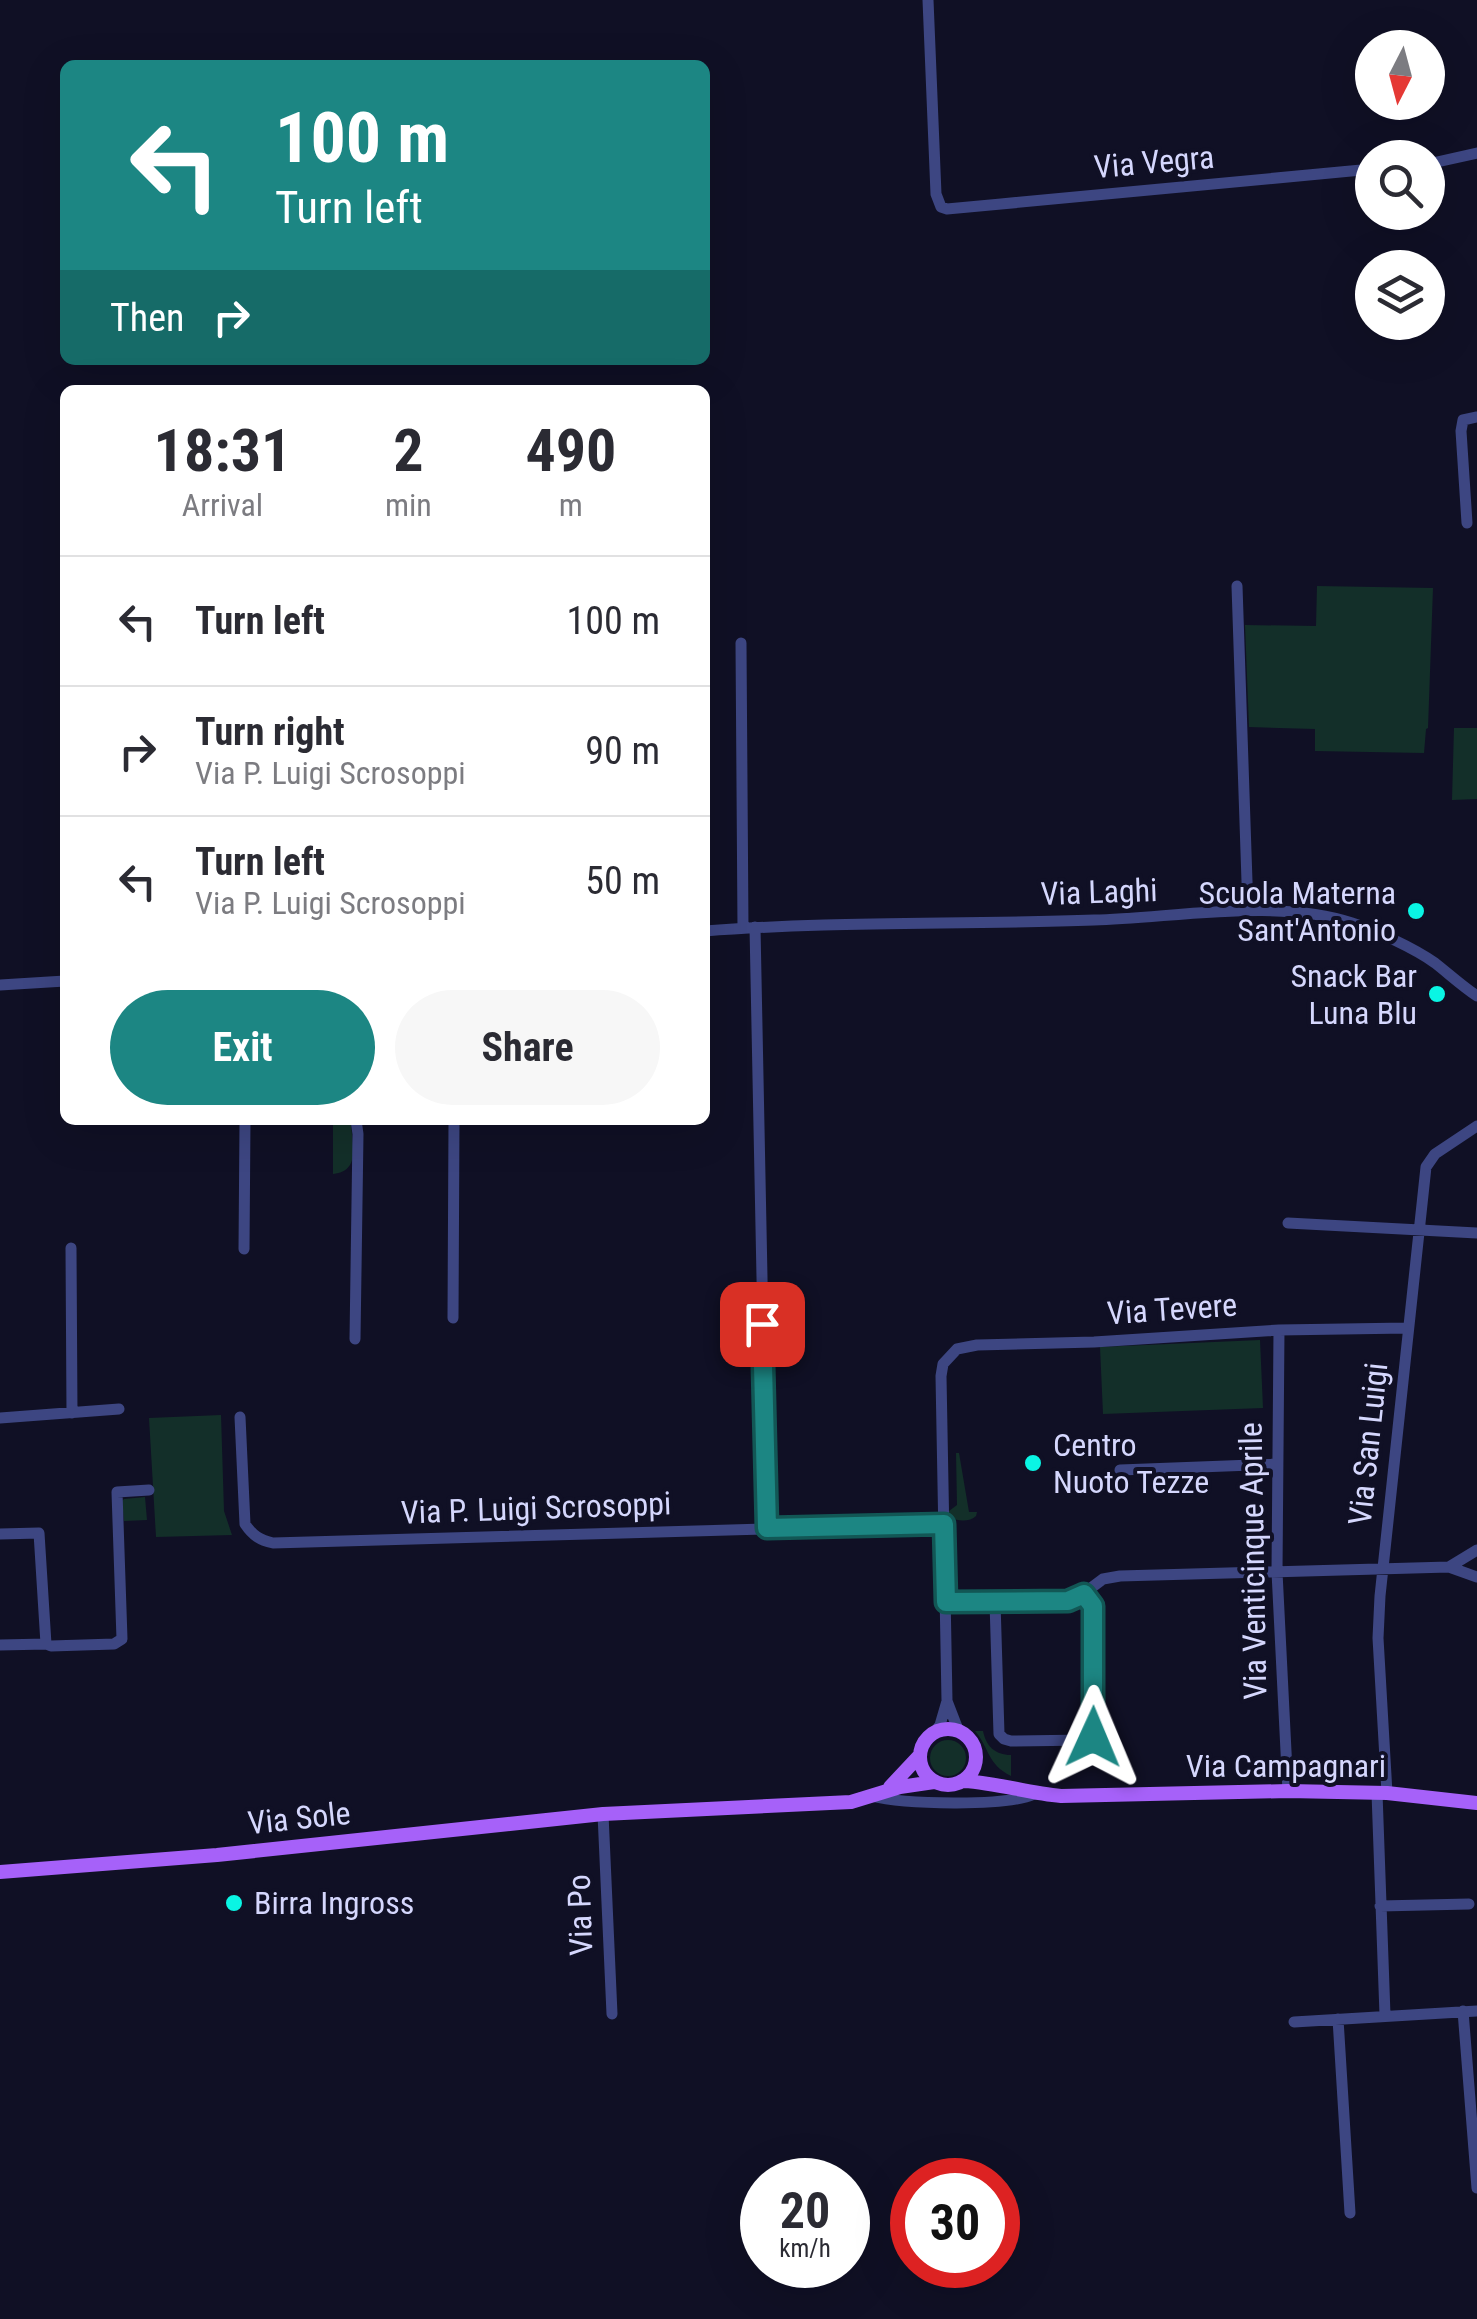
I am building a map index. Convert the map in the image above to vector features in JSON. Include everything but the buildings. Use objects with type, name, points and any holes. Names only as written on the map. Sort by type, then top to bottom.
[{"type":"main road","points":[[942,1730],[960,1732],[976,1754],[974,1769],[964,1780],[949,1786],[934,1782],[923,1771],[922,1746],[942,1730]]},
{"type":"main road","name":"Via Campagnari","points":[[976,1754],[993,1776],[1012,1788]]},
{"type":"main road","points":[[878,1793],[899,1780],[920,1755]]},
{"type":"main road","name":"Via Campagnari","points":[[964,1780],[1061,1796],[1288,1791],[1382,1793],[1477,1804]]},
{"type":"main road","name":"Via Campagnari","points":[[603,1814],[851,1802],[915,1783],[934,1782]]},
{"type":"main road","name":"Via Sole","points":[[0,1872],[217,1855],[603,1814]]},
{"type":"street","name":"Via Vegra","points":[[928,0],[936,194],[941,207],[1355,171]]},
{"type":"street","points":[[1445,160],[1477,153]]},
{"type":"street","points":[[1467,523],[1462,420],[1477,416]]},
{"type":"street","points":[[1237,586],[1248,911]]},
{"type":"street","points":[[742,643],[767,1528]]},
{"type":"street","name":"Via Laghi","points":[[710,931],[1095,920],[1248,911],[1309,914],[1352,922],[1432,962],[1476,994]]},
{"type":"street","points":[[0,985],[60,981]]},
{"type":"street","points":[[244,1249],[245,1125]]},
{"type":"street","points":[[356,1338],[357,1125]]},
{"type":"street","points":[[452,1318],[454,1125]]},
{"type":"street","name":"Via San Luigi","points":[[1385,2016],[1378,1638],[1407,1328],[1426,1167],[1435,1154],[1477,1126]]},
{"type":"street","points":[[1288,1223],[1477,1234]]},
{"type":"street","points":[[71,1248],[72,1413]]},
{"type":"street","name":"Via Tevere","points":[[944,1524],[942,1376],[945,1360],[957,1350],[978,1345],[1279,1330],[1407,1328]]},
{"type":"street","name":"Via Venticinque Aprile","points":[[1279,1330],[1278,1572],[1288,1791]]},
{"type":"street","points":[[0,1418],[119,1409]]},
{"type":"street","name":"Via P. Luigi Scrosoppi","points":[[240,1417],[245,1524],[251,1534],[273,1544],[944,1524]]},
{"type":"street","points":[[1120,1470],[1277,1464]]},
{"type":"street","points":[[0,1646],[114,1644],[122,1639],[117,1492],[149,1490]]},
{"type":"street","points":[[934,1733],[947,1701],[944,1524]]},
{"type":"street","points":[[0,1534],[39,1534],[46,1644]]},
{"type":"street","points":[[1449,1566],[1477,1550]]},
{"type":"street","points":[[946,1602],[1068,1601],[1103,1579],[1120,1576],[1449,1566],[1477,1576]]},
{"type":"street","points":[[995,1602],[999,1734],[1011,1741],[1087,1740],[1093,1737],[1094,1727],[1093,1606],[1084,1594]]},
{"type":"street","points":[[947,1701],[960,1732]]},
{"type":"street","name":"Via Campagnari","points":[[878,1793],[890,1800],[941,1802],[1022,1800],[1034,1794]]},
{"type":"street","name":"Via Po","points":[[603,1814],[612,2014]]},
{"type":"street","points":[[1380,1906],[1469,1904]]},
{"type":"street","points":[[1294,2022],[1470,2012],[1477,2188]]},
{"type":"street","points":[[1338,2020],[1350,2213]]},
{"type":"green space","points":[[1317,586],[1433,588],[1424,753],[1315,751],[1315,729],[1249,727],[1245,625],[1316,626]]},
{"type":"green space","points":[[1454,728],[1477,728],[1477,799],[1452,800]]},
{"type":"green space","points":[[333,1125],[351,1125],[351,1162],[342,1172],[333,1174]]},
{"type":"green space","points":[[1260,1340],[1263,1408],[1103,1414],[1100,1347]]},
{"type":"green space","points":[[221,1415],[224,1511],[232,1535],[156,1537],[149,1418]]},
{"type":"green space","points":[[956,1453],[969,1512],[977,1512],[967,1520],[953,1518],[949,1511],[957,1505]]},
{"type":"green space","points":[[145,1497],[147,1520],[124,1521],[122,1501]]},
{"type":"green space","points":[[975,1731],[983,1731],[996,1751],[1011,1755],[1011,1776],[993,1761]]},
{"type":"green space","points":[[948,1740],[961,1745],[966,1758],[961,1771],[948,1776],[935,1771],[930,1758],[935,1745]]},
{"type":"place","name":"Scuola Materna Sant'Antonio","points":[[1416,911]]},
{"type":"place","name":"Snack Bar Luna Blu","points":[[1437,994]]},
{"type":"place","name":"Centro Nuoto Tezze","points":[[1033,1463]]},
{"type":"place","name":"Birra Ingross","points":[[234,1903]]},
{"type":"route","points":[[762,1324],[767,1528],[944,1524],[946,1602],[1068,1601],[1084,1594],[1093,1606],[1093,1737]]}]
